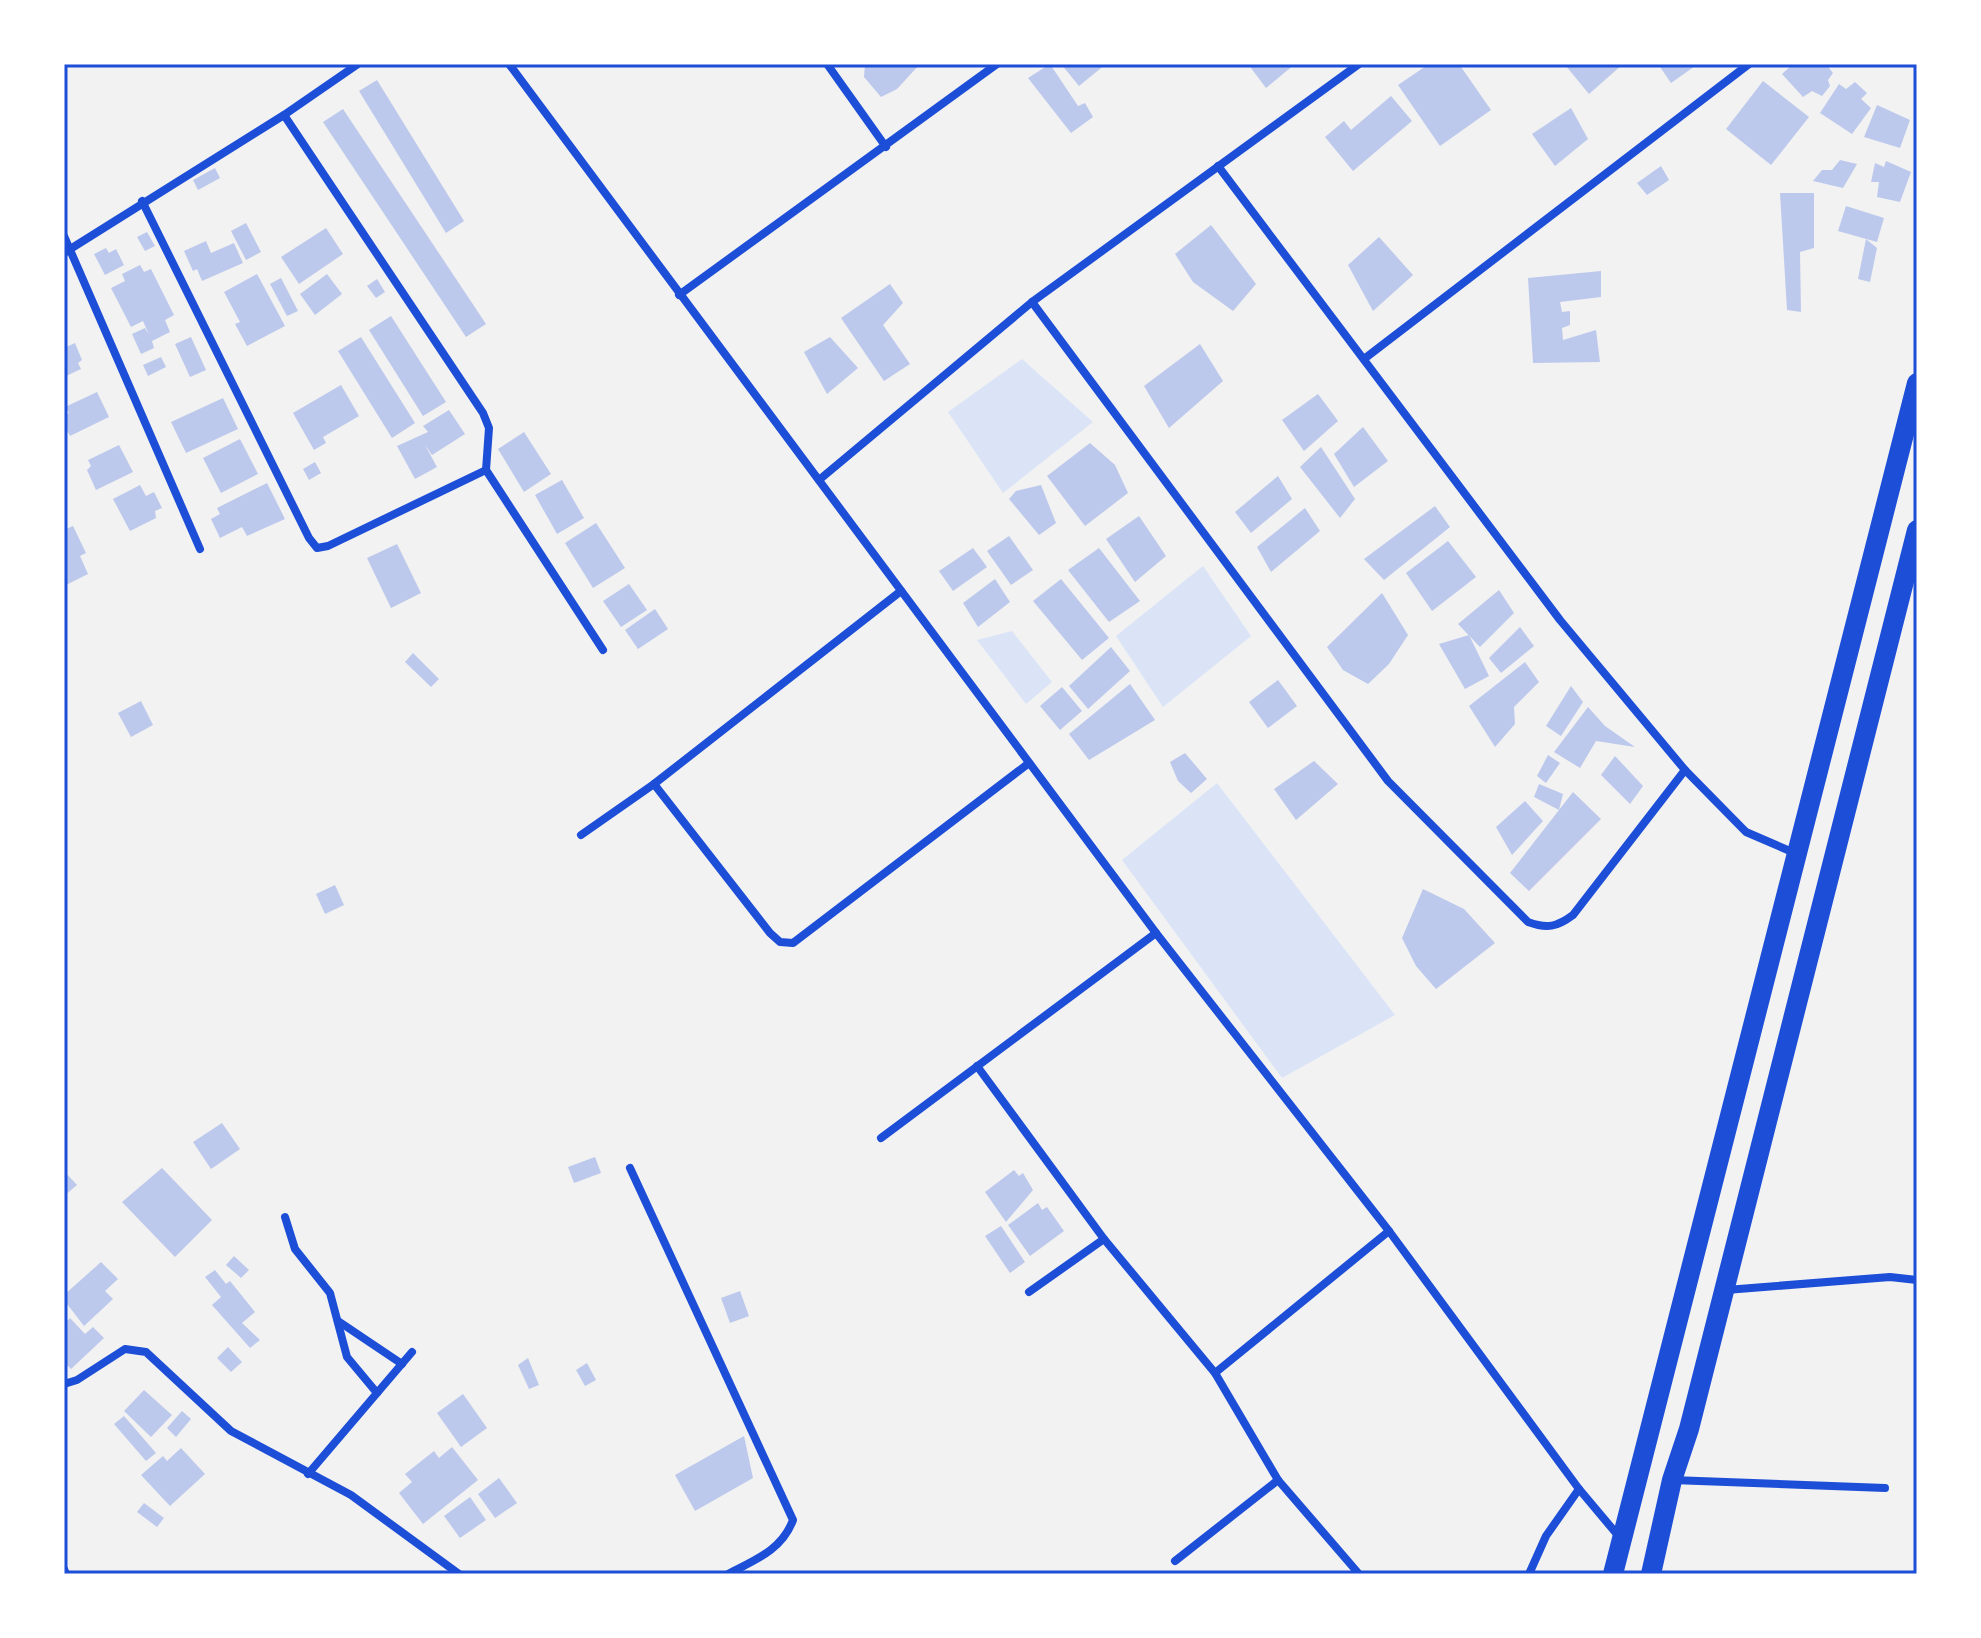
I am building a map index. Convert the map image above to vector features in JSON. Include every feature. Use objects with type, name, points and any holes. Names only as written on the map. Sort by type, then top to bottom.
[{"type":"main road","points":[[1613,1574],[1917,383]]},
{"type":"main road","points":[[1651,1574],[1672,1480],[1724,1290],[1917,530]]},
{"type":"street","points":[[67,252],[142,201],[284,115],[358,64]]},
{"type":"street","points":[[509,64],[1156,933],[1389,1231],[1579,1489],[1622,1540]]},
{"type":"street","points":[[827,64],[886,147]]},
{"type":"street","points":[[679,295],[997,64]]},
{"type":"street","points":[[819,480],[1032,302],[1359,64]]},
{"type":"street","points":[[1364,359],[1749,64]]},
{"type":"street","points":[[284,115],[483,413],[489,428],[486,470],[603,650]]},
{"type":"street","points":[[1218,166],[1560,620],[1685,770],[1746,832],[1797,854]]},
{"type":"street","points":[[142,201],[309,538],[317,548],[328,546],[486,470]]},
{"type":"street","points":[[64,236],[67,252],[200,549]]},
{"type":"street","points":[[1032,302],[1388,781],[1528,922],[1544,928],[1560,925],[1573,915],[1685,770]]},
{"type":"street","points":[[581,835],[654,784],[901,591]]},
{"type":"street","points":[[654,784],[770,933],[780,942],[793,943],[1029,763]]},
{"type":"street","points":[[881,1138],[1156,933]]},
{"type":"street","points":[[977,1066],[1104,1239],[1215,1373],[1278,1480],[1359,1574]]},
{"type":"street","points":[[630,1168],[793,1520],[787,1536],[773,1549],[728,1574]]},
{"type":"street","points":[[285,1217],[295,1249],[330,1293],[347,1357],[377,1393]]},
{"type":"street","points":[[1215,1373],[1389,1231]]},
{"type":"street","points":[[1029,1292],[1104,1239]]},
{"type":"street","points":[[1724,1290],[1890,1277],[1917,1280]]},
{"type":"street","points":[[338,1321],[402,1364]]},
{"type":"street","points":[[64,1384],[77,1380],[125,1349],[136,1348],[146,1352],[231,1431],[351,1495],[459,1574]]},
{"type":"street","points":[[308,1474],[412,1352]]},
{"type":"street","points":[[1175,1561],[1278,1480]]},
{"type":"street","points":[[1672,1480],[1885,1488]]},
{"type":"street","points":[[1529,1574],[1546,1536],[1579,1489]]},
{"type":"shaded area","points":[[1022,359],[1093,422],[1003,493],[948,412]]},
{"type":"shaded area","points":[[1203,566],[1251,636],[1163,707],[1116,636]]},
{"type":"shaded area","points":[[1012,631],[1052,682],[1026,704],[977,640]]},
{"type":"shaded area","points":[[1217,783],[1395,1015],[1282,1078],[1122,860]]},
{"type":"building","points":[[865,64],[920,64],[897,89],[881,97],[864,77]]},
{"type":"building","points":[[1050,64],[1078,106],[1085,103],[1093,117],[1071,133],[1028,78]]},
{"type":"building","points":[[1061,64],[1106,64],[1079,86]]},
{"type":"building","points":[[1248,64],[1295,64],[1266,88]]},
{"type":"building","points":[[1429,64],[1459,64],[1491,110],[1440,146],[1398,85]]},
{"type":"building","points":[[1623,64],[1589,94],[1566,66]]},
{"type":"building","points":[[1658,64],[1698,64],[1671,83]]},
{"type":"building","points":[[1793,64],[1826,64],[1833,73],[1828,80],[1830,86],[1822,96],[1812,91],[1803,97],[1782,74]]},
{"type":"building","points":[[377,80],[464,221],[446,233],[359,91]]},
{"type":"building","points":[[1763,81],[1809,117],[1771,165],[1726,129]]},
{"type":"building","points":[[1855,82],[1867,93],[1861,99],[1871,108],[1852,134],[1820,113],[1839,84],[1846,89]]},
{"type":"building","points":[[1391,96],[1412,121],[1353,171],[1325,137],[1344,121],[1351,130]]},
{"type":"building","points":[[1877,105],[1910,120],[1900,148],[1864,137]]},
{"type":"building","points":[[1571,108],[1588,139],[1555,166],[1532,134]]},
{"type":"building","points":[[343,109],[486,324],[466,337],[323,122]]},
{"type":"building","points":[[1840,160],[1857,164],[1843,188],[1813,181],[1822,170],[1832,170]]},
{"type":"building","points":[[1886,161],[1911,172],[1900,202],[1877,197],[1879,182],[1871,182],[1875,163],[1884,167]]},
{"type":"building","points":[[1661,166],[1669,180],[1647,195],[1637,183]]},
{"type":"building","points":[[215,168],[220,178],[198,190],[193,180]]},
{"type":"building","points":[[1780,193],[1814,193],[1814,248],[1800,252],[1801,312],[1787,310]]},
{"type":"building","points":[[1846,206],[1884,218],[1877,242],[1838,231]]},
{"type":"building","points":[[246,223],[261,252],[246,260],[231,231]]},
{"type":"building","points":[[1211,225],[1256,284],[1233,311],[1193,282],[1175,254]]},
{"type":"building","points":[[326,228],[343,254],[299,284],[281,257]]},
{"type":"building","points":[[147,232],[155,246],[145,251],[137,237]]},
{"type":"building","points":[[1379,237],[1413,275],[1373,311],[1348,265]]},
{"type":"building","points":[[1866,239],[1877,248],[1870,282],[1858,279]]},
{"type":"building","points":[[206,241],[211,253],[234,243],[243,263],[202,281],[197,269],[193,271],[184,251]]},
{"type":"building","points":[[106,248],[109,253],[116,249],[124,265],[105,275],[94,254]]},
{"type":"building","points":[[140,265],[144,272],[151,269],[174,315],[165,320],[170,332],[152,341],[154,348],[141,354],[132,334],[145,328],[149,335],[143,321],[131,327],[111,288],[125,281],[122,274]]},
{"type":"building","points":[[1601,271],[1601,297],[1560,302],[1562,312],[1570,311],[1570,325],[1562,328],[1563,340],[1596,330],[1600,362],[1533,363],[1528,278]]},
{"type":"building","points":[[257,274],[285,326],[247,346],[235,324],[240,322],[224,292]]},
{"type":"building","points":[[327,274],[342,294],[315,315],[300,294]]},
{"type":"building","points":[[281,278],[298,311],[287,316],[270,284]]},
{"type":"building","points":[[377,279],[385,292],[376,298],[367,286]]},
{"type":"building","points":[[890,284],[903,303],[883,325],[910,364],[884,381],[841,318]]},
{"type":"building","points":[[391,316],[446,402],[423,416],[369,330]]},
{"type":"building","points":[[191,337],[206,370],[190,377],[175,344]]},
{"type":"building","points":[[361,337],[415,423],[392,438],[338,351]]},
{"type":"building","points":[[830,337],[858,368],[827,394],[804,352]]},
{"type":"building","points":[[75,343],[82,360],[78,363],[81,369],[64,377],[64,348]]},
{"type":"building","points":[[1200,344],[1223,381],[1169,428],[1144,386]]},
{"type":"building","points":[[161,357],[166,367],[148,376],[143,365]]},
{"type":"building","points":[[341,385],[359,416],[323,437],[326,443],[314,450],[293,413]]},
{"type":"building","points":[[97,392],[109,417],[70,436],[64,425],[64,415],[69,413],[65,407]]},
{"type":"building","points":[[1318,394],[1338,421],[1304,451],[1282,420]]},
{"type":"building","points":[[223,398],[238,429],[186,453],[171,422]]},
{"type":"building","points":[[449,410],[465,434],[432,455],[425,445],[437,467],[415,479],[397,446],[428,432],[423,426]]},
{"type":"building","points":[[1363,427],[1388,461],[1354,487],[1334,454]]},
{"type":"building","points":[[524,432],[551,474],[524,492],[498,449]]},
{"type":"building","points":[[240,439],[258,474],[221,493],[203,458]]},
{"type":"building","points":[[1090,443],[1115,465],[1128,493],[1085,526],[1047,476]]},
{"type":"building","points":[[119,445],[133,472],[96,490],[87,470],[91,466],[88,460]]},
{"type":"building","points":[[1321,447],[1355,499],[1340,518],[1300,467]]},
{"type":"building","points":[[315,462],[321,473],[309,480],[303,469]]},
{"type":"building","points":[[1278,476],[1292,499],[1251,533],[1235,512]]},
{"type":"building","points":[[562,480],[584,518],[557,534],[535,495]]},
{"type":"building","points":[[267,483],[285,519],[247,536],[242,527],[220,538],[211,519],[220,514],[217,508]]},
{"type":"building","points":[[140,485],[146,496],[154,492],[162,508],[155,511],[156,518],[130,531],[113,499]]},
{"type":"building","points":[[1041,485],[1056,523],[1039,535],[1009,499],[1016,491]]},
{"type":"building","points":[[1435,506],[1450,527],[1384,580],[1364,559]]},
{"type":"building","points":[[1305,508],[1320,531],[1271,572],[1257,547]]},
{"type":"building","points":[[1139,516],[1166,556],[1135,582],[1106,539]]},
{"type":"building","points":[[596,523],[625,568],[593,588],[565,543]]},
{"type":"building","points":[[73,526],[86,553],[80,556],[88,574],[64,586],[64,530]]},
{"type":"building","points":[[1009,536],[1033,570],[1011,585],[987,551]]},
{"type":"building","points":[[1448,541],[1476,577],[1432,611],[1406,573]]},
{"type":"building","points":[[397,544],[421,593],[391,608],[367,558]]},
{"type":"building","points":[[973,548],[987,567],[953,591],[939,571]]},
{"type":"building","points":[[1099,548],[1140,601],[1109,622],[1068,570]]},
{"type":"building","points":[[995,579],[1010,602],[978,627],[963,603]]},
{"type":"building","points":[[1061,579],[1109,638],[1082,660],[1033,601]]},
{"type":"building","points":[[629,584],[647,610],[621,627],[603,601]]},
{"type":"building","points":[[1499,590],[1514,613],[1480,647],[1458,624]]},
{"type":"building","points":[[1382,593],[1408,635],[1389,664],[1368,684],[1343,670],[1327,647]]},
{"type":"building","points":[[655,609],[668,629],[638,649],[625,630]]},
{"type":"building","points":[[1520,627],[1534,646],[1501,673],[1489,658]]},
{"type":"building","points":[[1469,635],[1489,676],[1465,689],[1439,644]]},
{"type":"building","points":[[1111,647],[1130,671],[1088,709],[1069,686]]},
{"type":"building","points":[[413,653],[439,679],[431,687],[405,662]]},
{"type":"building","points":[[1525,662],[1539,682],[1514,707],[1515,724],[1495,747],[1469,706]]},
{"type":"building","points":[[1278,680],[1297,706],[1268,728],[1249,702]]},
{"type":"building","points":[[1130,684],[1155,720],[1089,760],[1069,734]]},
{"type":"building","points":[[1571,686],[1583,702],[1561,736],[1546,726]]},
{"type":"building","points":[[1062,687],[1082,711],[1060,730],[1040,706]]},
{"type":"building","points":[[141,701],[153,725],[131,737],[118,713]]},
{"type":"building","points":[[1588,707],[1605,726],[1635,747],[1596,741],[1580,768],[1554,752]]},
{"type":"building","points":[[1185,753],[1207,779],[1191,793],[1178,781],[1170,762]]},
{"type":"building","points":[[1548,755],[1560,763],[1546,783],[1537,776]]},
{"type":"building","points":[[1615,756],[1643,786],[1630,804],[1601,775]]},
{"type":"building","points":[[1314,761],[1338,784],[1296,820],[1274,789]]},
{"type":"building","points":[[1539,784],[1563,794],[1559,810],[1534,797]]},
{"type":"building","points":[[1573,792],[1601,819],[1529,891],[1510,873]]},
{"type":"building","points":[[1525,801],[1543,821],[1512,855],[1496,827]]},
{"type":"building","points":[[335,885],[344,905],[325,914],[316,894]]},
{"type":"building","points":[[1423,889],[1464,909],[1495,943],[1436,989],[1416,966],[1402,938]]},
{"type":"building","points":[[222,1123],[240,1149],[211,1169],[193,1142]]},
{"type":"building","points":[[595,1157],[601,1173],[574,1183],[568,1167]]},
{"type":"building","points":[[162,1168],[212,1220],[175,1257],[122,1202]]},
{"type":"building","points":[[1014,1170],[1019,1176],[1023,1173],[1033,1190],[1006,1222],[985,1192]]},
{"type":"building","points":[[64,1171],[77,1185],[64,1196]]},
{"type":"building","points":[[1038,1203],[1042,1210],[1047,1207],[1064,1231],[1030,1256],[1008,1225]]},
{"type":"building","points":[[1001,1226],[1025,1262],[1010,1273],[985,1236]]},
{"type":"building","points":[[234,1256],[249,1270],[241,1278],[226,1265]]},
{"type":"building","points":[[101,1262],[118,1279],[105,1291],[113,1299],[84,1326],[64,1300],[64,1295]]},
{"type":"building","points":[[215,1270],[226,1284],[230,1281],[255,1312],[242,1323],[260,1340],[250,1348],[212,1305],[221,1297],[205,1277]]},
{"type":"building","points":[[740,1291],[749,1316],[730,1323],[721,1298]]},
{"type":"building","points":[[70,1318],[85,1334],[93,1327],[104,1338],[71,1369],[64,1362],[64,1324]]},
{"type":"building","points":[[228,1347],[242,1362],[231,1372],[217,1358]]},
{"type":"building","points":[[528,1358],[539,1385],[529,1389],[518,1365]]},
{"type":"building","points":[[587,1363],[596,1380],[585,1386],[576,1370]]},
{"type":"building","points":[[144,1390],[172,1415],[151,1437],[124,1411]]},
{"type":"building","points":[[463,1394],[487,1428],[461,1447],[437,1413]]},
{"type":"building","points":[[182,1411],[191,1419],[176,1437],[167,1428]]},
{"type":"building","points":[[124,1416],[156,1453],[146,1461],[114,1424]]},
{"type":"building","points":[[744,1436],[753,1478],[695,1511],[675,1475]]},
{"type":"building","points":[[452,1447],[478,1480],[423,1524],[399,1493],[412,1482],[405,1474],[434,1451],[439,1458]]},
{"type":"building","points":[[181,1448],[205,1474],[170,1506],[141,1475],[163,1456],[167,1461]]},
{"type":"building","points":[[499,1478],[517,1503],[495,1518],[478,1494]]},
{"type":"building","points":[[470,1497],[486,1520],[460,1538],[444,1516]]},
{"type":"building","points":[[144,1503],[164,1518],[157,1527],[137,1512]]}]
